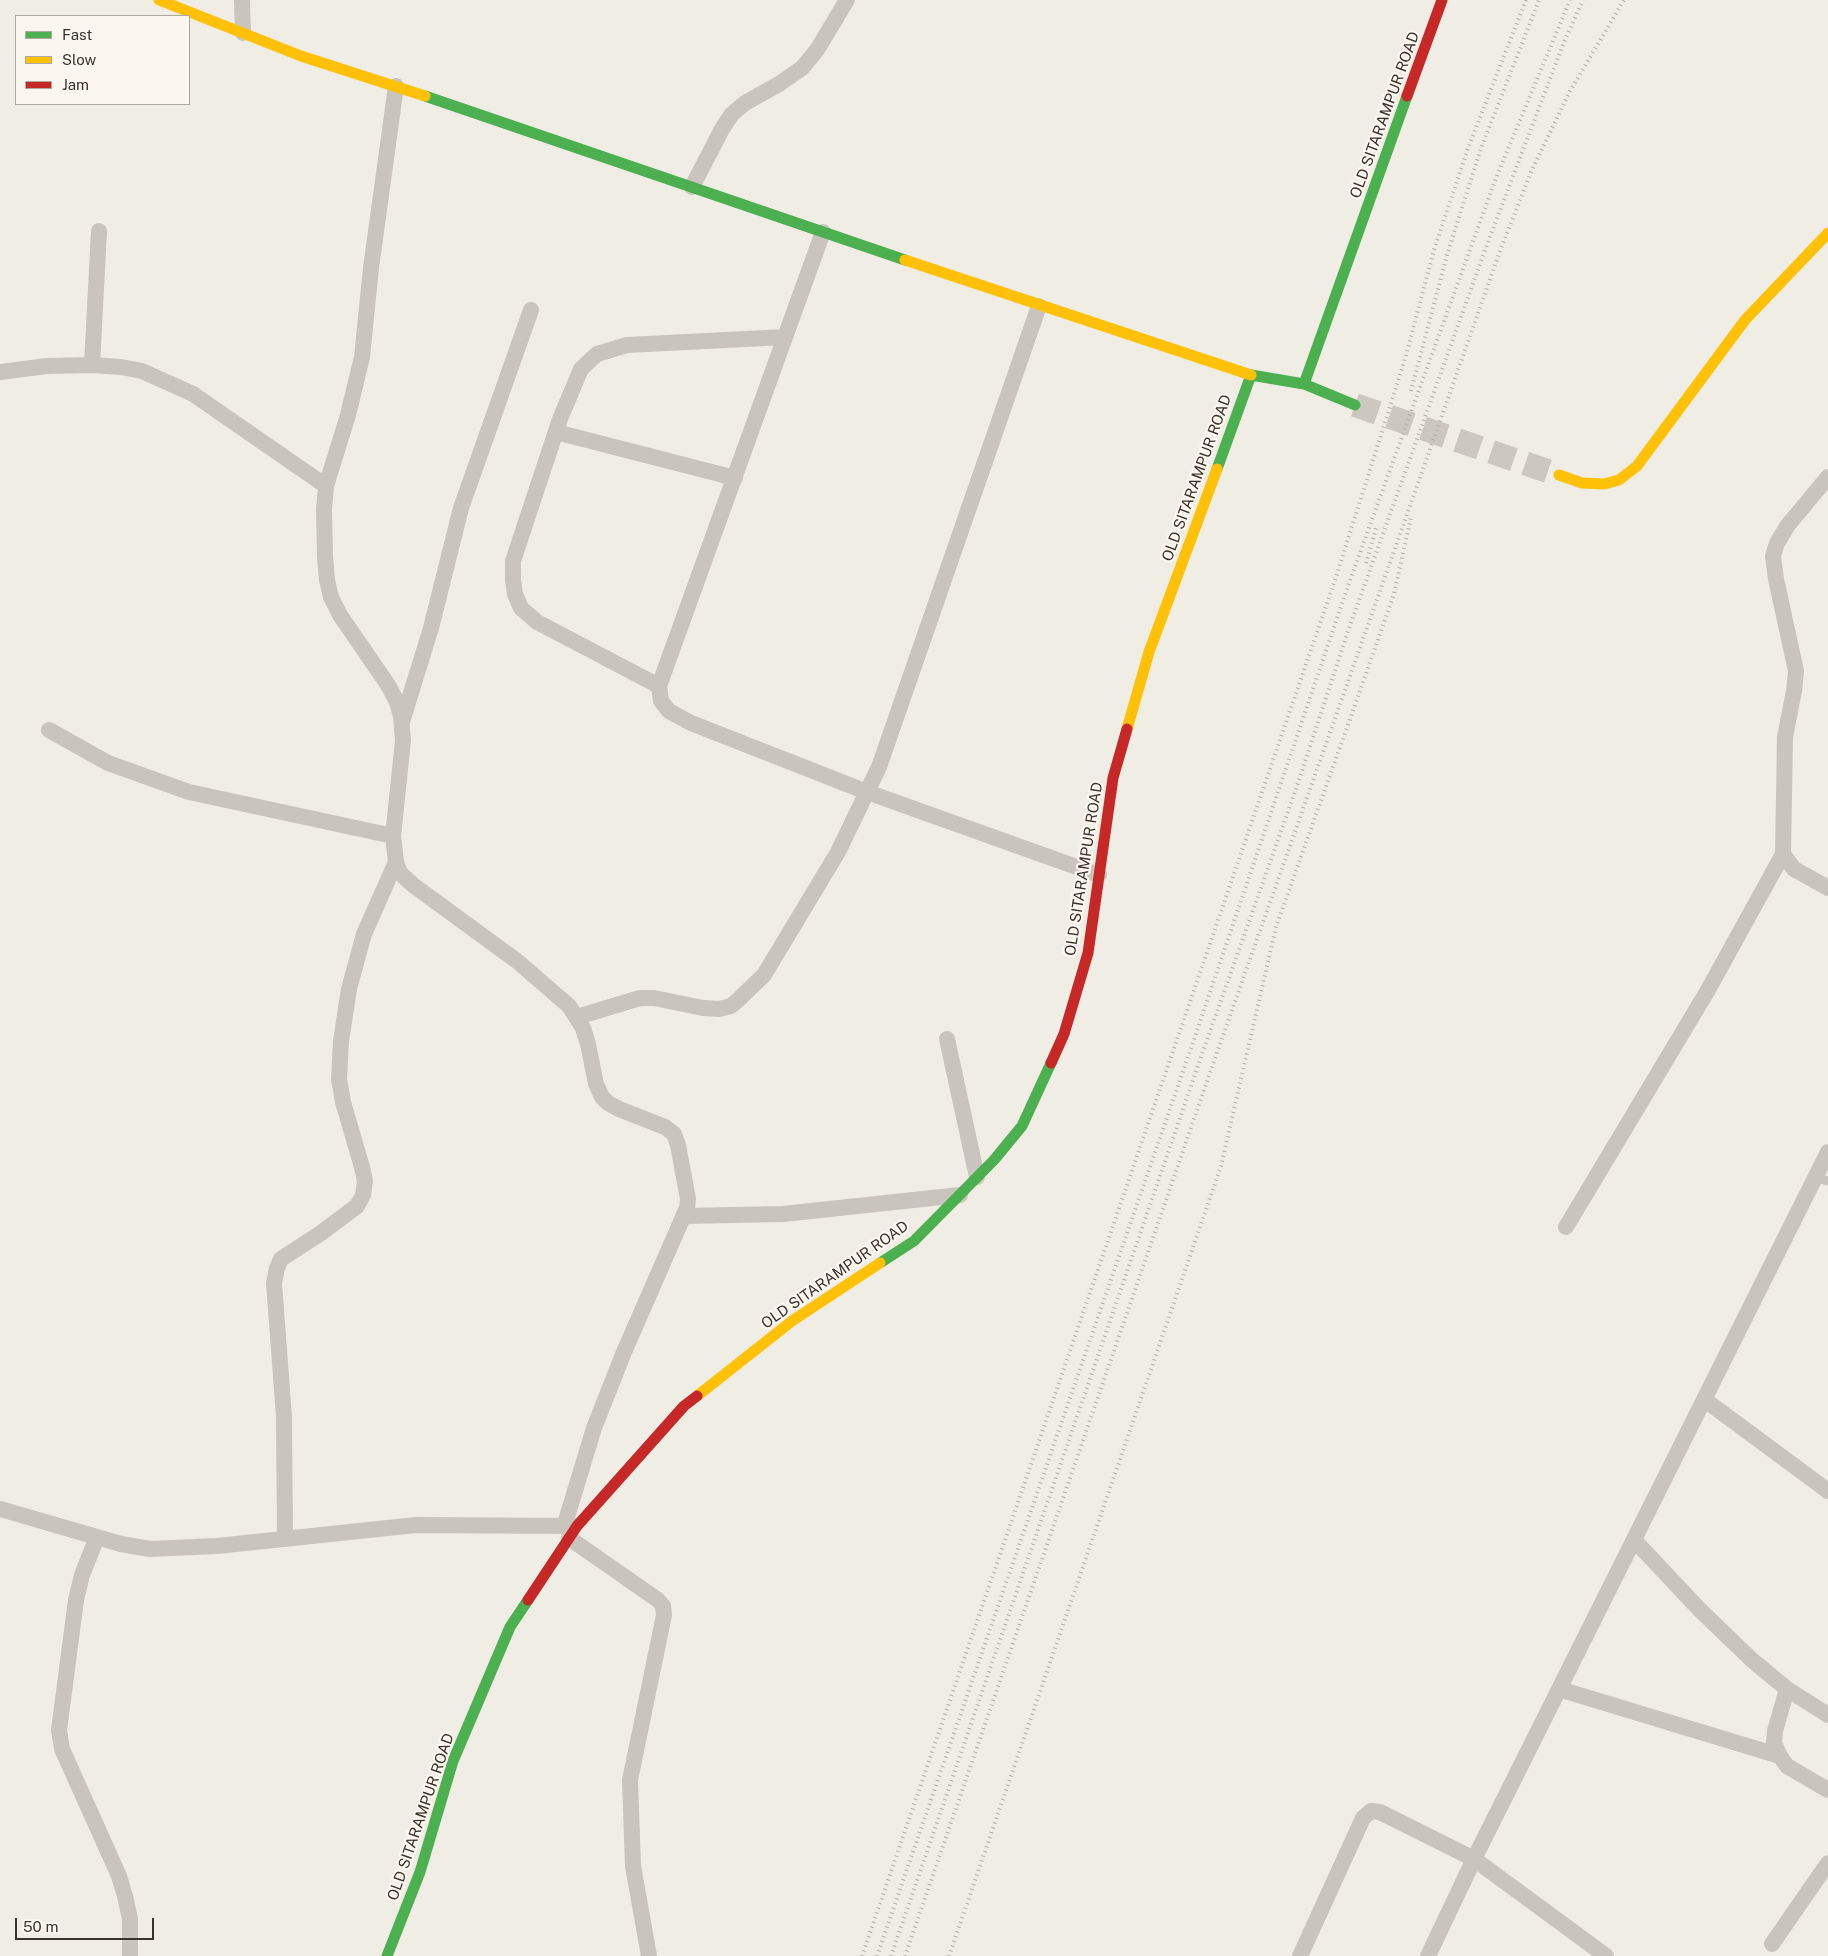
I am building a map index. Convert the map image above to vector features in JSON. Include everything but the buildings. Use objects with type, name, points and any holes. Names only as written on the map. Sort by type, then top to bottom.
[{"type":"street","points":[[159,0],[301,56],[396,86],[1039,306],[1251,374],[1304,384],[1354,405]]},
{"type":"street","points":[[242,0],[243,33]]},
{"type":"street","points":[[692,188],[722,129],[732,114],[745,103],[780,84],[802,68],[817,50],[847,0]]},
{"type":"street","name":"OLD SITARAMPUR ROAD","points":[[1304,384],[1442,0]]},
{"type":"street","points":[[396,86],[371,268],[362,357],[348,415],[326,486],[324,509],[324,557],[331,597],[340,615],[388,685],[397,702],[402,724],[403,740],[393,836],[396,862],[400,874],[413,885],[517,961],[569,1006],[583,1028],[596,1084],[602,1097],[619,1109],[665,1127],[674,1134],[678,1145],[688,1199],[687,1208],[624,1352],[604,1403],[570,1530]]},
{"type":"street","points":[[92,366],[99,231]]},
{"type":"street","points":[[823,232],[659,686],[661,701],[669,711],[691,722],[867,792],[1099,875]]},
{"type":"street","points":[[1559,475],[1582,483],[1604,484],[1619,480],[1637,466],[1745,320],[1828,232]]},
{"type":"street","points":[[576,1017],[640,998],[654,998],[703,1008],[719,1009],[731,1006],[764,975],[838,852],[879,767],[1039,306]]},
{"type":"street","points":[[402,724],[431,628],[462,508],[531,310]]},
{"type":"street","points":[[659,686],[537,622],[521,608],[514,587],[513,561],[556,432],[581,369],[597,354],[627,345],[785,337]]},
{"type":"street","points":[[0,372],[47,366],[92,366],[121,367],[142,372],[192,394],[326,486]]},
{"type":"street","name":"OLD SITARAMPUR ROAD","points":[[387,1956],[420,1872],[453,1761],[510,1627],[570,1530],[684,1406],[792,1321],[914,1241],[978,1177],[1022,1126],[1037,1097],[1064,1034],[1088,953],[1113,778],[1149,652],[1251,374]]},
{"type":"street","points":[[556,432],[735,478]]},
{"type":"street","points":[[1566,1227],[1708,990],[1783,854],[1785,737],[1796,671],[1776,579],[1773,556],[1777,544],[1788,525],[1828,477]]},
{"type":"street","points":[[49,730],[108,763],[189,792],[393,836]]},
{"type":"street","points":[[1783,854],[1794,869],[1828,888]]},
{"type":"street","points":[[285,1539],[284,1417],[274,1283],[276,1268],[281,1259],[321,1233],[357,1206],[363,1195],[365,1181],[343,1102],[339,1079],[341,1041],[349,990],[364,934],[396,862]]},
{"type":"street","points":[[947,1039],[978,1177]]},
{"type":"street","points":[[1428,1956],[1474,1858],[1705,1400],[1822,1180],[1828,1152]]},
{"type":"street","points":[[683,1216],[783,1214],[960,1195]]},
{"type":"street","points":[[1705,1400],[1828,1491]]},
{"type":"street","points":[[0,1509],[121,1544],[150,1549],[217,1546],[416,1525],[570,1530],[652,1595],[663,1606],[664,1614],[630,1780],[633,1866],[649,1956]]},
{"type":"street","points":[[97,1537],[82,1574],[76,1600],[59,1730],[62,1749],[119,1876],[130,1919],[130,1956]]},
{"type":"street","points":[[1634,1540],[1752,1660],[1787,1689],[1828,1715]]},
{"type":"street","points":[[1559,1689],[1780,1756]]},
{"type":"street","points":[[1787,1689],[1775,1731],[1774,1743],[1787,1766],[1828,1790]]},
{"type":"street","points":[[1300,1956],[1363,1818],[1371,1812],[1380,1812],[1474,1858],[1606,1956]]},
{"type":"street","points":[[1772,1944],[1828,1863]]},
{"type":"tunnel","points":[[1355,405],[1559,475]]},
{"type":"railway","points":[[862,1956],[1336,577],[1405,359],[1434,250],[1468,148],[1526,0]]},
{"type":"railway","points":[[1411,391],[1447,255],[1480,151],[1539,0]]},
{"type":"railway","points":[[877,1956],[1189,1054],[1349,583],[1496,178],[1570,0]]},
{"type":"railway","points":[[891,1956],[1201,1057],[1296,789],[1348,631],[1488,242],[1564,42],[1583,0]]},
{"type":"railway","points":[[905,1956],[1213,1064],[1500,251],[1531,172],[1570,91],[1624,0]]},
{"type":"railway","points":[[1348,725],[1394,594],[1411,517]]},
{"type":"railway","points":[[1366,563],[1377,525]]},
{"type":"railway","points":[[949,1956],[1221,1166],[1276,927],[1350,719]]},
{"type":"traffic: fast","points":[[425,96],[905,260]]},
{"type":"traffic: fast","points":[[1217,469],[1251,375],[1304,384],[1407,96]]},
{"type":"traffic: fast","points":[[1304,384],[1355,405]]},
{"type":"traffic: fast","points":[[880,1263],[914,1241],[994,1160],[1022,1126],[1051,1063]]},
{"type":"traffic: fast","points":[[387,1956],[420,1872],[453,1761],[510,1627],[528,1600]]},
{"type":"traffic: slow","points":[[159,0],[301,56],[425,96]]},
{"type":"traffic: slow","points":[[1559,475],[1582,483],[1604,484],[1619,480],[1637,466],[1745,320],[1828,233]]},
{"type":"traffic: slow","points":[[905,260],[1251,375]]},
{"type":"traffic: slow","points":[[1127,729],[1149,652],[1217,469]]},
{"type":"traffic: slow","points":[[697,1396],[792,1321],[880,1263]]},
{"type":"traffic: jam","points":[[1407,96],[1442,0]]},
{"type":"traffic: jam","points":[[1051,1063],[1064,1034],[1088,953],[1113,778],[1127,729]]},
{"type":"traffic: jam","points":[[528,1600],[577,1526],[684,1406],[697,1396]]}]
